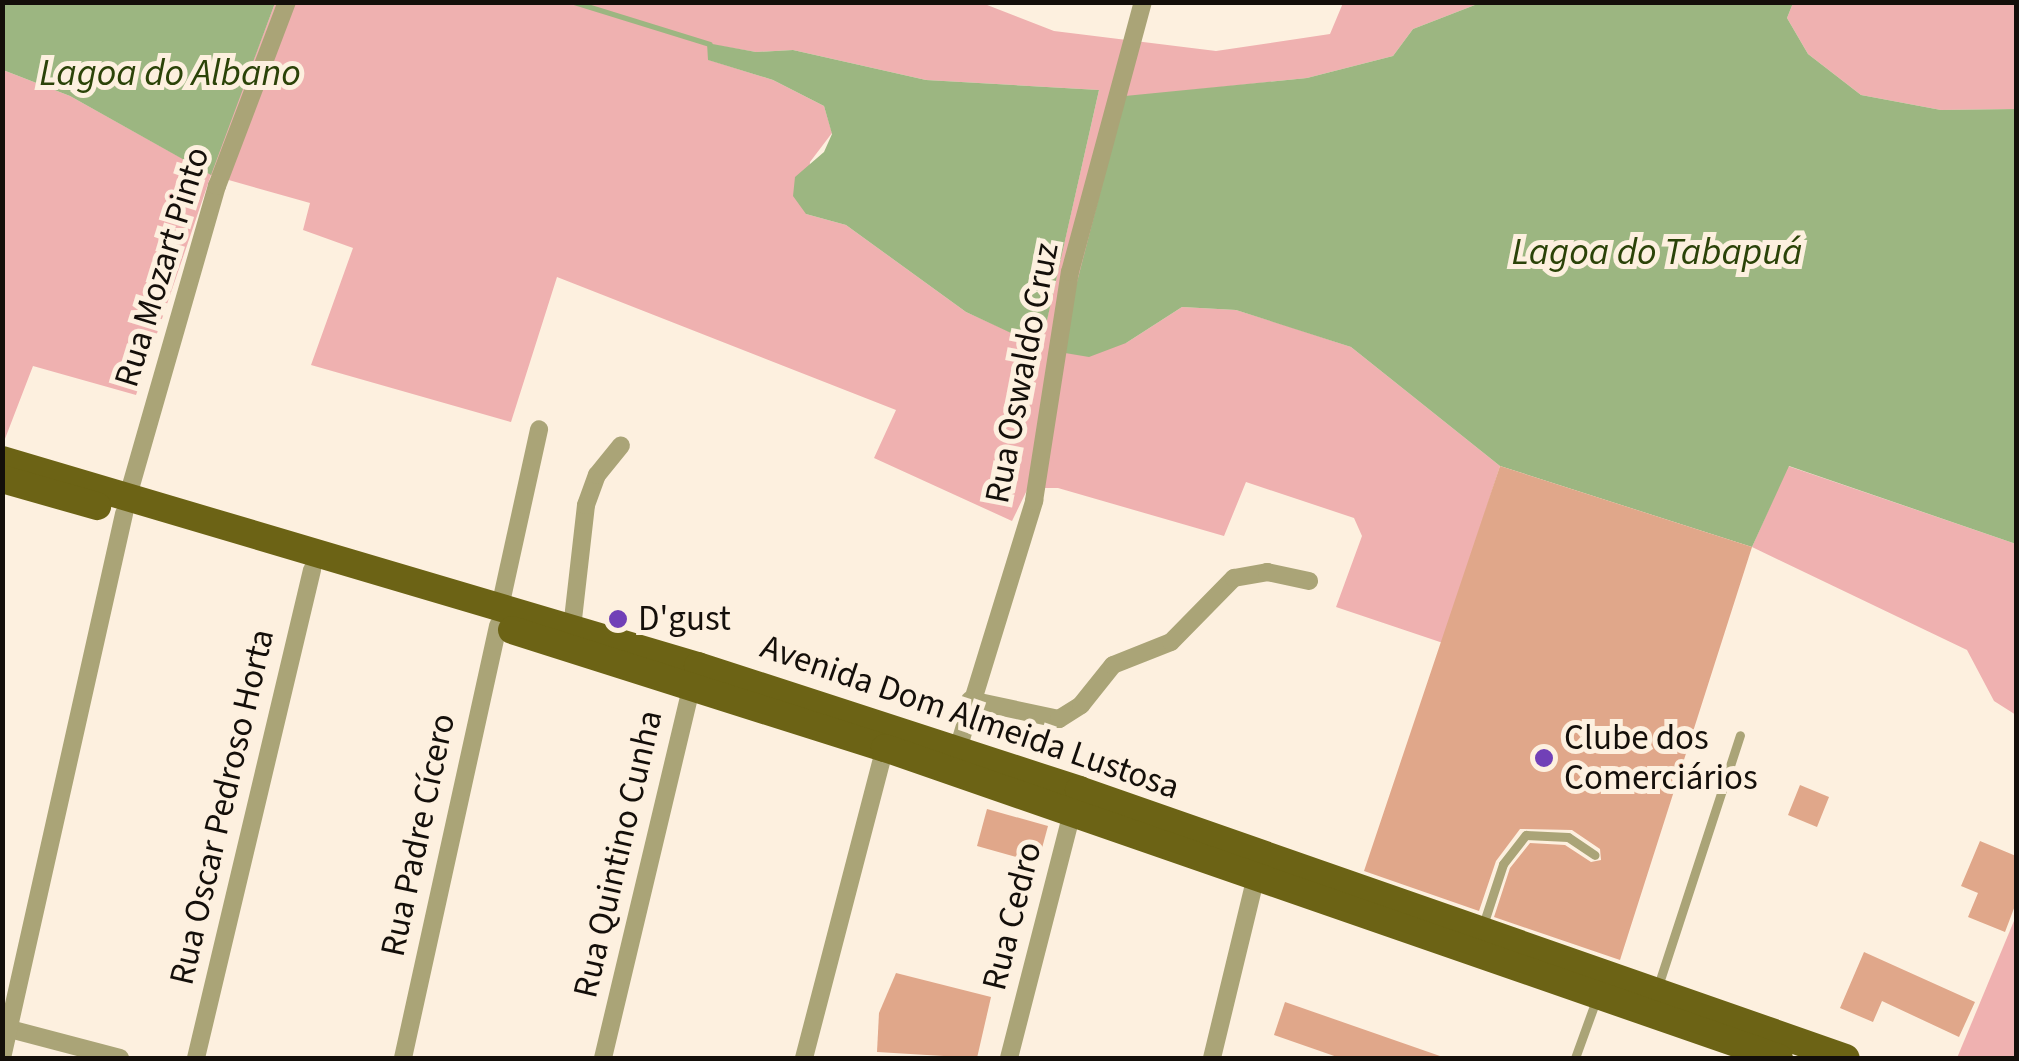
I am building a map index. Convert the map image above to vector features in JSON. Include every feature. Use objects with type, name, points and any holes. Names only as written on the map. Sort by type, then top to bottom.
[{"type":"main road","name":"Avenida Dom Almeida Lustosa","points":[[2,460],[55,484],[957,752],[1256,876],[1597,998],[1652,1004]]},
{"type":"main road","name":"Avenida Dom Almeida Lustosa","points":[[2,479],[55,484]]},
{"type":"main road","name":"Avenida Dom Almeida Lustosa","points":[[126,505],[312,570],[499,616],[572,628],[885,748],[1075,801],[1481,931],[1652,1004],[1773,1049],[1846,1058]]},
{"type":"street","name":"Rua Mozart Pinto","points":[[2,1058],[126,505],[217,186],[287,2]]},
{"type":"street","name":"Rua Oswaldo Cruz","points":[[957,752],[1034,501],[1070,272],[1143,2]]},
{"type":"street","name":"Rua Padre Cícero","points":[[402,1058],[539,429]]},
{"type":"street","points":[[572,628],[586,504],[597,475],[621,446]]},
{"type":"street","name":"Rua Oscar Pedroso Horta","points":[[196,1058],[312,570]]},
{"type":"street","points":[[970,700],[1059,719],[1081,705],[1113,664],[1171,642],[1234,578],[1267,572],[1310,581]]},
{"type":"street","name":"Rua Quintino Cunha","points":[[603,1058],[694,676]]},
{"type":"street","points":[[804,1058],[885,748]]},
{"type":"street","name":"Rua Cedro","points":[[1009,1058],[1075,801]]},
{"type":"street","points":[[1212,1058],[1256,876]]},
{"type":"street","points":[[6,1028],[120,1058]]},
{"type":"lane","points":[[1652,1004],[1740,735]]},
{"type":"lane","points":[[1481,931],[1503,864],[1526,835],[1568,837],[1594,855]]},
{"type":"lane","points":[[1576,1058],[1597,998]]},
{"type":"shaded area","points":[[275,3],[982,3],[1054,31],[1216,51],[1330,34],[1343,3],[1480,3],[1413,29],[1393,56],[1307,78],[1125,97],[1116,142],[1126,343],[1182,307],[1236,310],[1351,347],[1500,466],[1443,643],[1336,607],[1362,536],[1354,518],[1246,482],[1224,536],[1058,488],[1028,488],[1012,521],[874,458],[896,410],[557,277],[511,422],[311,365],[353,248],[303,230],[310,203],[211,175],[136,395],[33,366],[3,444],[3,70],[70,96],[210,174]],"holes":[[[708,44],[756,52],[793,50],[926,80],[1099,90],[1041,346],[966,312],[846,225],[806,214],[810,162],[832,133],[824,106],[773,80],[709,60]]]},
{"type":"shaded area","points":[[1793,3],[2016,3],[2016,109],[1941,110],[1861,95],[1808,54],[1787,18]]},
{"type":"shaded area","points":[[1788,466],[2016,544],[2016,715],[1994,701],[1967,650],[1752,547]]},
{"type":"shaded area","points":[[2016,916],[2016,1058],[1957,1058]]},
{"type":"water","name":"Lagoa do Albano","points":[[2,3],[275,3],[211,175],[70,96],[3,70]]},
{"type":"water","name":"Lagoa do Tabapuá","points":[[1480,3],[1793,3],[1787,18],[1808,54],[1861,95],[1941,110],[2016,109],[2016,544],[1789,466],[1752,547],[1500,466],[1351,347],[1236,310],[1182,307],[1126,343],[1089,357],[1059,352],[1125,96],[1307,78],[1393,56],[1413,29]]},
{"type":"water","points":[[707,43],[756,52],[793,50],[926,80],[1099,90],[1041,347],[966,312],[846,225],[806,214],[793,196],[795,177],[824,152],[832,134],[824,106],[773,80],[708,60]]},
{"type":"building","name":"Clube dos Comerciários","points":[[1500,466],[1752,547],[1620,960],[1494,917],[1510,868],[1530,843],[1565,845],[1591,862],[1601,860],[1600,849],[1572,830],[1520,829],[1496,861],[1479,911],[1364,871]]},
{"type":"building","points":[[1800,785],[1829,797],[1817,827],[1788,815]]},
{"type":"building","points":[[987,809],[1048,826],[1038,863],[977,846]]},
{"type":"building","points":[[1980,841],[2016,856],[2016,903],[2005,932],[1968,917],[1978,893],[1961,886]]},
{"type":"building","points":[[1864,952],[1975,1002],[1959,1037],[1882,1001],[1873,1022],[1840,1008]]},
{"type":"building","points":[[896,973],[991,997],[977,1058],[877,1052],[879,1013]]},
{"type":"building","points":[[1285,1002],[1440,1056],[1340,1058],[1274,1035]]},
{"type":"waterway","points":[[574,2],[710,44]]},
{"type":"place","name":"D'gust","points":[[618,619]]},
{"type":"place","name":"Clube dos Comerciários","points":[[1544,758]]}]
